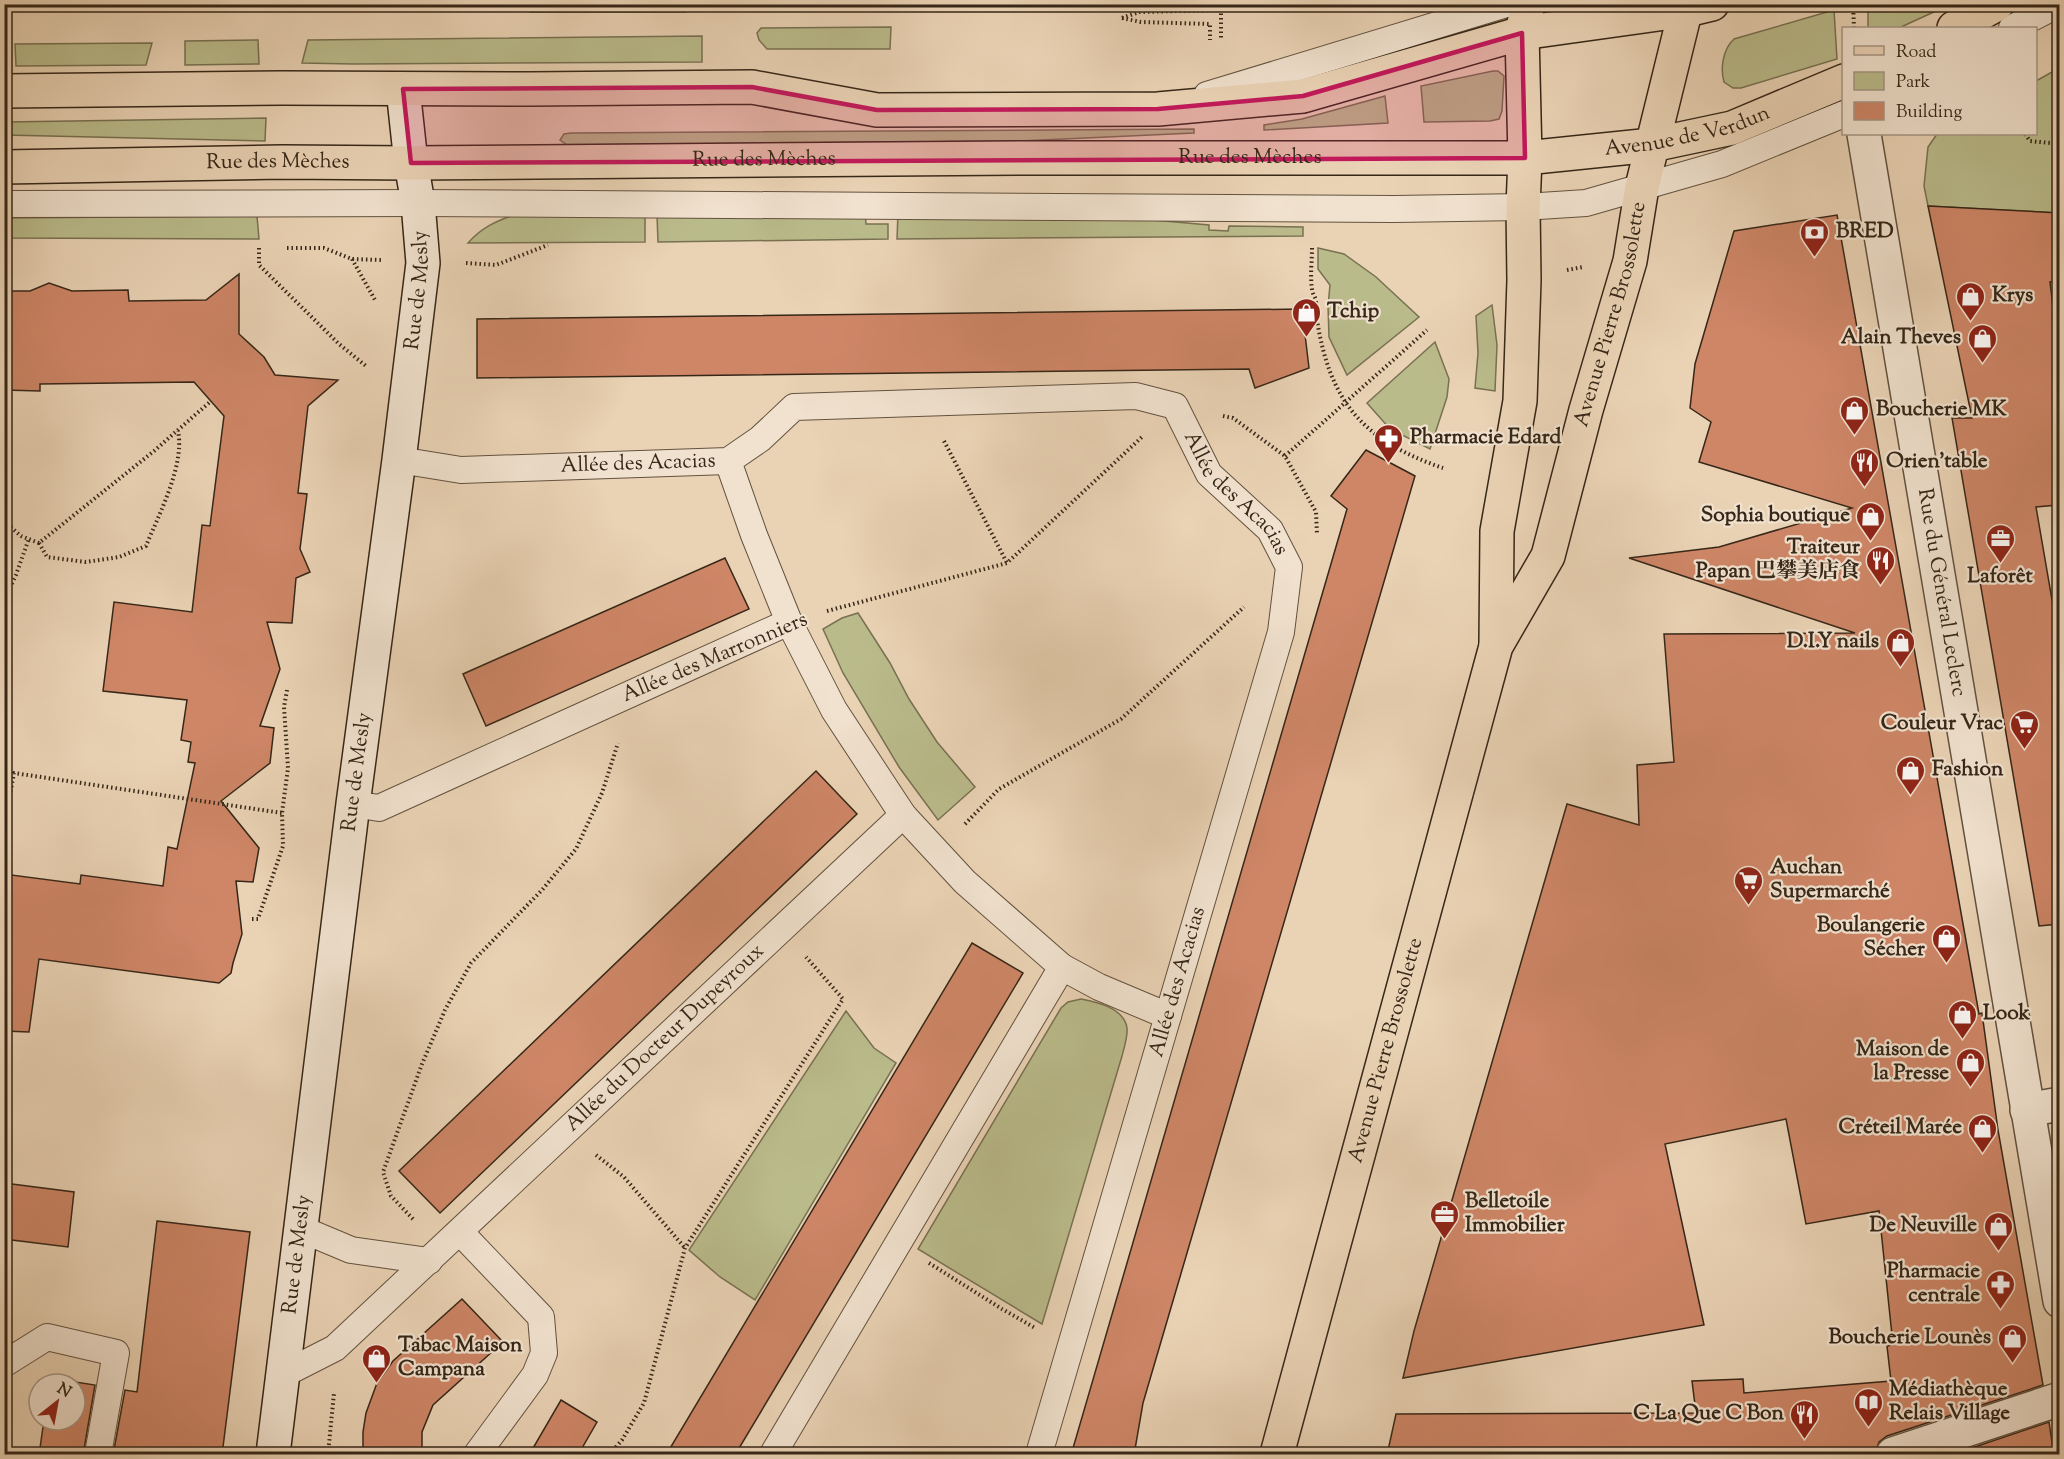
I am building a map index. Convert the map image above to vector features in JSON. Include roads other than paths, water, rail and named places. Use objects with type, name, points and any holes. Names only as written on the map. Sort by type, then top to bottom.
[{"type":"main road","points":[[1956,27],[1997,4]]},
{"type":"main road","points":[[4,91],[752,87],[877,110],[1158,109],[1303,96],[1525,19],[1695,6]]},
{"type":"main road","name":"Avenue Pierre Brossolette","points":[[1496,646],[1548,556],[1586,410],[1630,261],[1642,187],[1652,145],[1695,6]]},
{"type":"main road","name":"Avenue Pierre Brossolette","points":[[1277,1455],[1496,646],[1497,531],[1520,401],[1524,280],[1525,19]]},
{"type":"main road","name":"Avenue de Verdun","points":[[1525,158],[1652,145],[1732,128],[1842,82]]},
{"type":"main road","name":"Rue des Mèches","points":[[4,167],[282,162],[1525,158]]},
{"type":"street","name":"Rue de Mesly","points":[[273,1455],[353,804],[423,263],[418,203],[403,89]]},
{"type":"street","name":"Rue du Général Leclerc","points":[[1864,135],[2060,1301]]},
{"type":"street","points":[[2027,1110],[2060,1104]]},
{"type":"street","points":[[1893,1455],[2060,1399]]},
{"type":"lane","points":[[1158,109],[1506,4]]},
{"type":"lane","points":[[2014,27],[2059,4]]},
{"type":"lane","name":"Avenue de Verdun","points":[[1523,207],[1586,203],[1722,164],[1842,115]]},
{"type":"lane","name":"Rue des Mèches","points":[[4,204],[418,203],[1394,209],[1523,207]]},
{"type":"lane","name":"Allée des Acacias","points":[[399,460],[461,470],[728,460],[760,439],[794,407],[1136,396],[1175,406],[1209,474],[1270,530],[1289,567],[1281,632],[1039,1455]]},
{"type":"lane","points":[[728,460],[754,535],[789,622],[834,710],[903,815],[965,882],[1062,967],[1099,987],[1168,1016]]},
{"type":"lane","name":"Allée des Marronniers","points":[[353,804],[380,808],[789,622]]},
{"type":"lane","name":"Allée du Docteur Dupeyroux","points":[[284,1374],[335,1348],[417,1260],[460,1232],[903,815]]},
{"type":"lane","points":[[773,1455],[1062,967]]},
{"type":"lane","points":[[301,1229],[351,1250],[417,1260]]},
{"type":"lane","points":[[460,1232],[541,1317],[544,1353],[535,1375],[477,1455]]},
{"type":"lane","points":[[4,1364],[47,1337],[116,1353],[98,1455]]},
{"type":"place","name":"BRED","points":[[1815,258]]},
{"type":"place","name":"Krys","points":[[1971,322]]},
{"type":"place","name":"Tchip","points":[[1306,338]]},
{"type":"place","name":"Alain Theves","points":[[1982,364]]},
{"type":"place","name":"Boucherie MK","points":[[1855,436]]},
{"type":"place","name":"Pharmacie Edard","points":[[1389,464]]},
{"type":"place","name":"Orien'table","points":[[1865,488]]},
{"type":"place","name":"Sophia boutique","points":[[1871,542]]},
{"type":"place","name":"Laforêt","points":[[2000,564]]},
{"type":"place","name":"Traiteur Papan 巴攀美店食","points":[[1881,586]]},
{"type":"place","name":"D.I.Y nails","points":[[1900,668]]},
{"type":"place","name":"Couleur Vrac","points":[[2024,750]]},
{"type":"place","name":"Fashion","points":[[1911,796]]},
{"type":"place","name":"Auchan Supermarché","points":[[1749,906]]},
{"type":"place","name":"Boulangerie Sécher","points":[[1946,964]]},
{"type":"place","name":"Look","points":[[1962,1040]]},
{"type":"place","name":"Maison de la Presse","points":[[1970,1088]]},
{"type":"place","name":"Créteil Marée","points":[[1983,1154]]},
{"type":"place","name":"Belletoile Immobilier","points":[[1444,1240]]},
{"type":"place","name":"De Neuville","points":[[1998,1252]]},
{"type":"place","name":"Pharmacie centrale","points":[[2001,1310]]},
{"type":"place","name":"Boucherie Lounès","points":[[2012,1364]]},
{"type":"place","name":"Tabac Maison Campana","points":[[377,1384]]},
{"type":"place","name":"Médiathèque Relais Village","points":[[1868,1428]]},
{"type":"place","name":"C La Que C Bon","points":[[1805,1440]]}]
